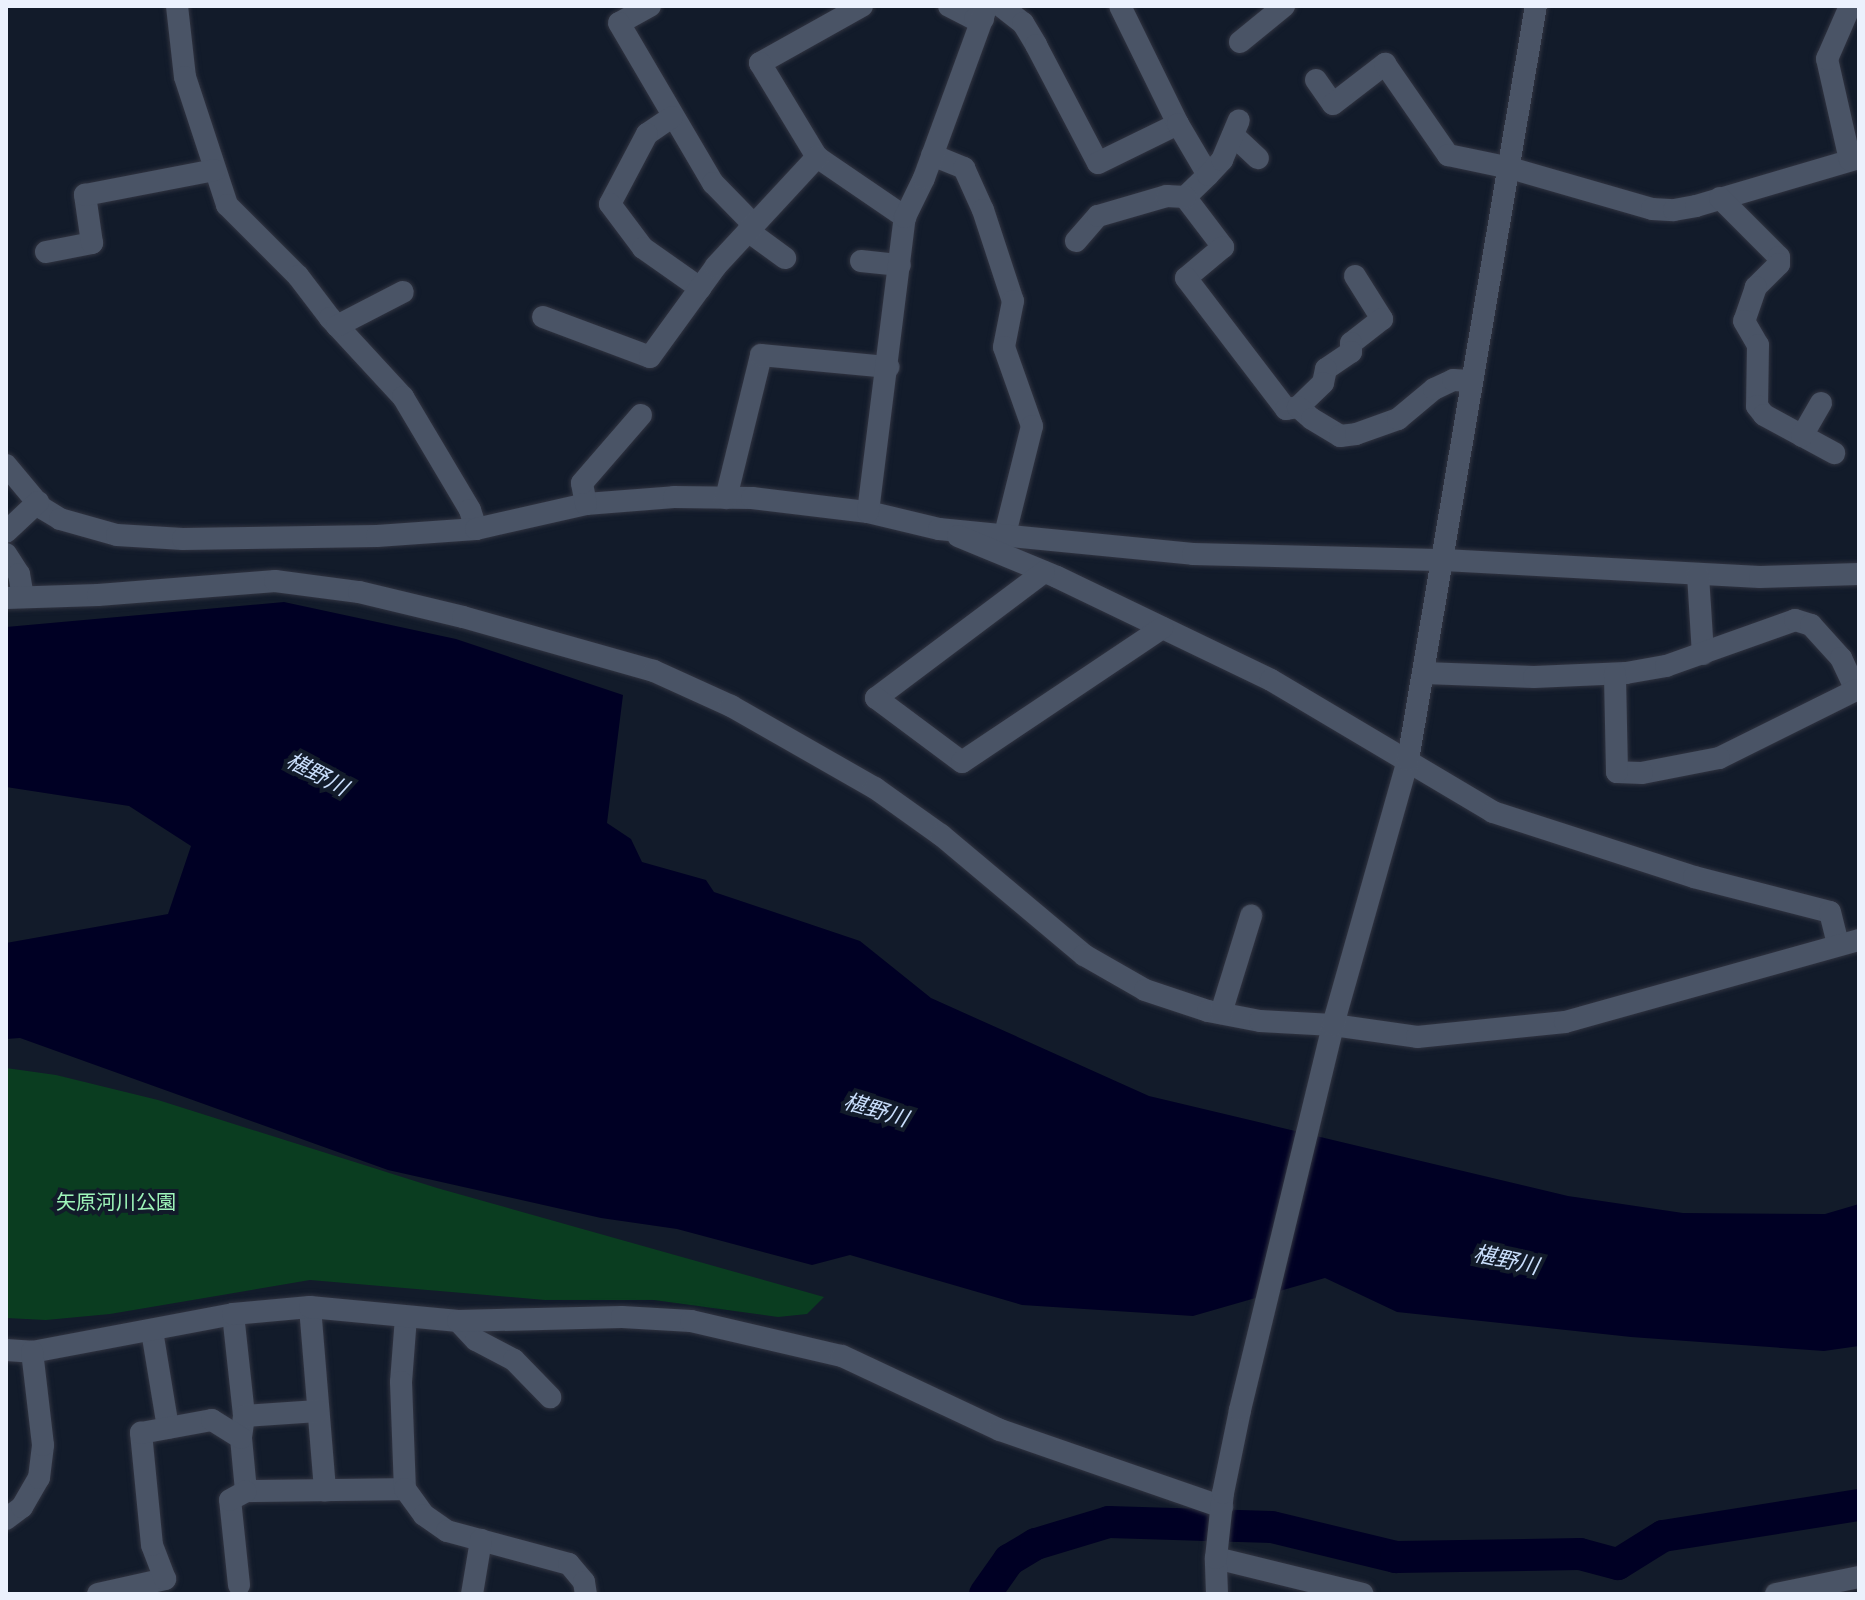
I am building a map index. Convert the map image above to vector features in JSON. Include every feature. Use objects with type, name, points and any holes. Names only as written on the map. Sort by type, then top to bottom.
[{"type":"street","points":[[177,6],[185,77],[227,205],[298,276],[337,326],[403,397],[470,510],[476,529]]},
{"type":"street","points":[[650,6],[619,23],[713,183],[751,228],[785,258]]},
{"type":"street","points":[[862,6],[756,56],[817,157],[905,217]]},
{"type":"street","points":[[949,6],[975,19],[990,10]]},
{"type":"street","points":[[1120,6],[1178,124],[1208,175]]},
{"type":"street","points":[[1240,42],[1284,6]]},
{"type":"street","points":[[1217,1594],[1216,1558],[1223,1500],[1332,1032],[1408,760],[1536,6]]},
{"type":"street","points":[[1316,80],[1339,112],[1385,64],[1448,155],[1510,168],[1652,209],[1674,210],[1855,159],[1827,59],[1850,6]]},
{"type":"street","points":[[990,10],[1023,23],[1098,163],[1178,124]]},
{"type":"street","points":[[868,512],[905,217],[990,10]]},
{"type":"street","points":[[672,117],[647,134],[610,204],[643,248],[700,288]]},
{"type":"street","points":[[1076,241],[1098,216],[1167,196],[1185,197],[1222,160],[1236,127],[1258,158]]},
{"type":"street","points":[[932,155],[964,168],[983,210],[1013,301],[1003,341],[1032,426],[1005,534]]},
{"type":"street","points":[[543,317],[650,357],[700,288],[817,157]]},
{"type":"street","points":[[46,252],[92,243],[85,195],[215,170]]},
{"type":"street","points":[[1185,197],[1223,247],[1186,278],[1286,409],[1298,407],[1323,383],[1326,369],[1351,352],[1351,343],[1390,315],[1355,276]]},
{"type":"street","points":[[1720,198],[1779,257],[1779,264],[1756,287],[1744,321],[1758,345],[1757,406],[1764,415],[1834,453]]},
{"type":"street","points":[[861,261],[900,265]]},
{"type":"street","points":[[337,326],[403,292]]},
{"type":"street","points":[[726,498],[761,355],[888,367]]},
{"type":"street","points":[[1298,407],[1327,430],[1340,436],[1356,434],[1398,419],[1434,389],[1453,380],[1471,381]]},
{"type":"street","points":[[1802,436],[1821,403]]},
{"type":"street","points":[[586,504],[582,483],[641,415]]},
{"type":"street","points":[[6,465],[38,502],[60,519],[117,535],[183,539],[377,536],[476,529],[586,504],[726,498],[758,498],[868,512],[939,529],[1044,572],[1271,680],[1493,812],[1694,877],[1830,912],[1848,942],[1565,1022],[1417,1037],[1332,1032],[1221,1013],[1145,990],[1084,955],[941,835],[875,788],[731,706],[654,671],[463,617],[359,592],[275,581],[14,598],[19,574],[6,554]]},
{"type":"street","points":[[6,532],[38,502]]},
{"type":"street","points":[[939,529],[1240,557],[1444,560],[1698,575],[1859,574]]},
{"type":"street","points":[[1044,572],[876,698],[962,762],[1162,628]]},
{"type":"street","points":[[1698,575],[1703,654]]},
{"type":"street","points":[[1424,673],[1534,677],[1615,674],[1666,666],[1795,620],[1811,625],[1841,658],[1856,690],[1719,758],[1642,773],[1617,772],[1615,674]]},
{"type":"street","points":[[1221,1013],[1251,916]]},
{"type":"street","points":[[6,1350],[32,1352],[233,1314],[310,1307],[458,1321],[622,1317],[691,1321],[842,1356],[1000,1430],[1223,1500]]},
{"type":"street","points":[[310,1307],[325,1490]]},
{"type":"street","points":[[233,1314],[246,1491]]},
{"type":"street","points":[[406,1317],[401,1382],[405,1489],[424,1515],[447,1531],[569,1564],[584,1582],[586,1594]]},
{"type":"street","points":[[458,1321],[476,1340],[514,1360],[550,1397]]},
{"type":"street","points":[[152,1331],[168,1428]]},
{"type":"street","points":[[6,1519],[22,1507],[39,1478],[43,1445],[32,1352]]},
{"type":"street","points":[[98,1594],[165,1579],[152,1545],[141,1433],[212,1420],[243,1427],[318,1411]]},
{"type":"street","points":[[239,1585],[230,1500],[246,1491],[405,1489]]},
{"type":"street","points":[[472,1594],[481,1540]]},
{"type":"street","points":[[1216,1558],[1363,1594]]},
{"type":"street","points":[[1776,1594],[1859,1577]]},
{"type":"green space","name":"矢原河川公園","points":[[6,1068],[56,1075],[158,1100],[437,1188],[824,1297],[807,1314],[778,1317],[654,1300],[545,1300],[310,1280],[110,1314],[46,1320],[6,1318]]},
{"type":"water","name":"椹野川","points":[[284,602],[456,639],[623,695],[607,823],[631,839],[642,862],[706,880],[714,892],[860,941],[931,998],[1149,1096],[1568,1196],[1683,1213],[1825,1214],[1859,1204],[1859,1346],[1824,1351],[1631,1337],[1397,1312],[1325,1278],[1193,1316],[1022,1305],[850,1255],[812,1265],[677,1229],[601,1218],[388,1170],[20,1038],[6,1039],[6,943],[168,914],[191,846],[129,806],[6,787],[6,627]]},
{"type":"waterway","points":[[985,1594],[1009,1560],[1036,1544],[1109,1522],[1272,1527],[1396,1557],[1580,1554],[1618,1564],[1663,1536],[1859,1505]]}]
